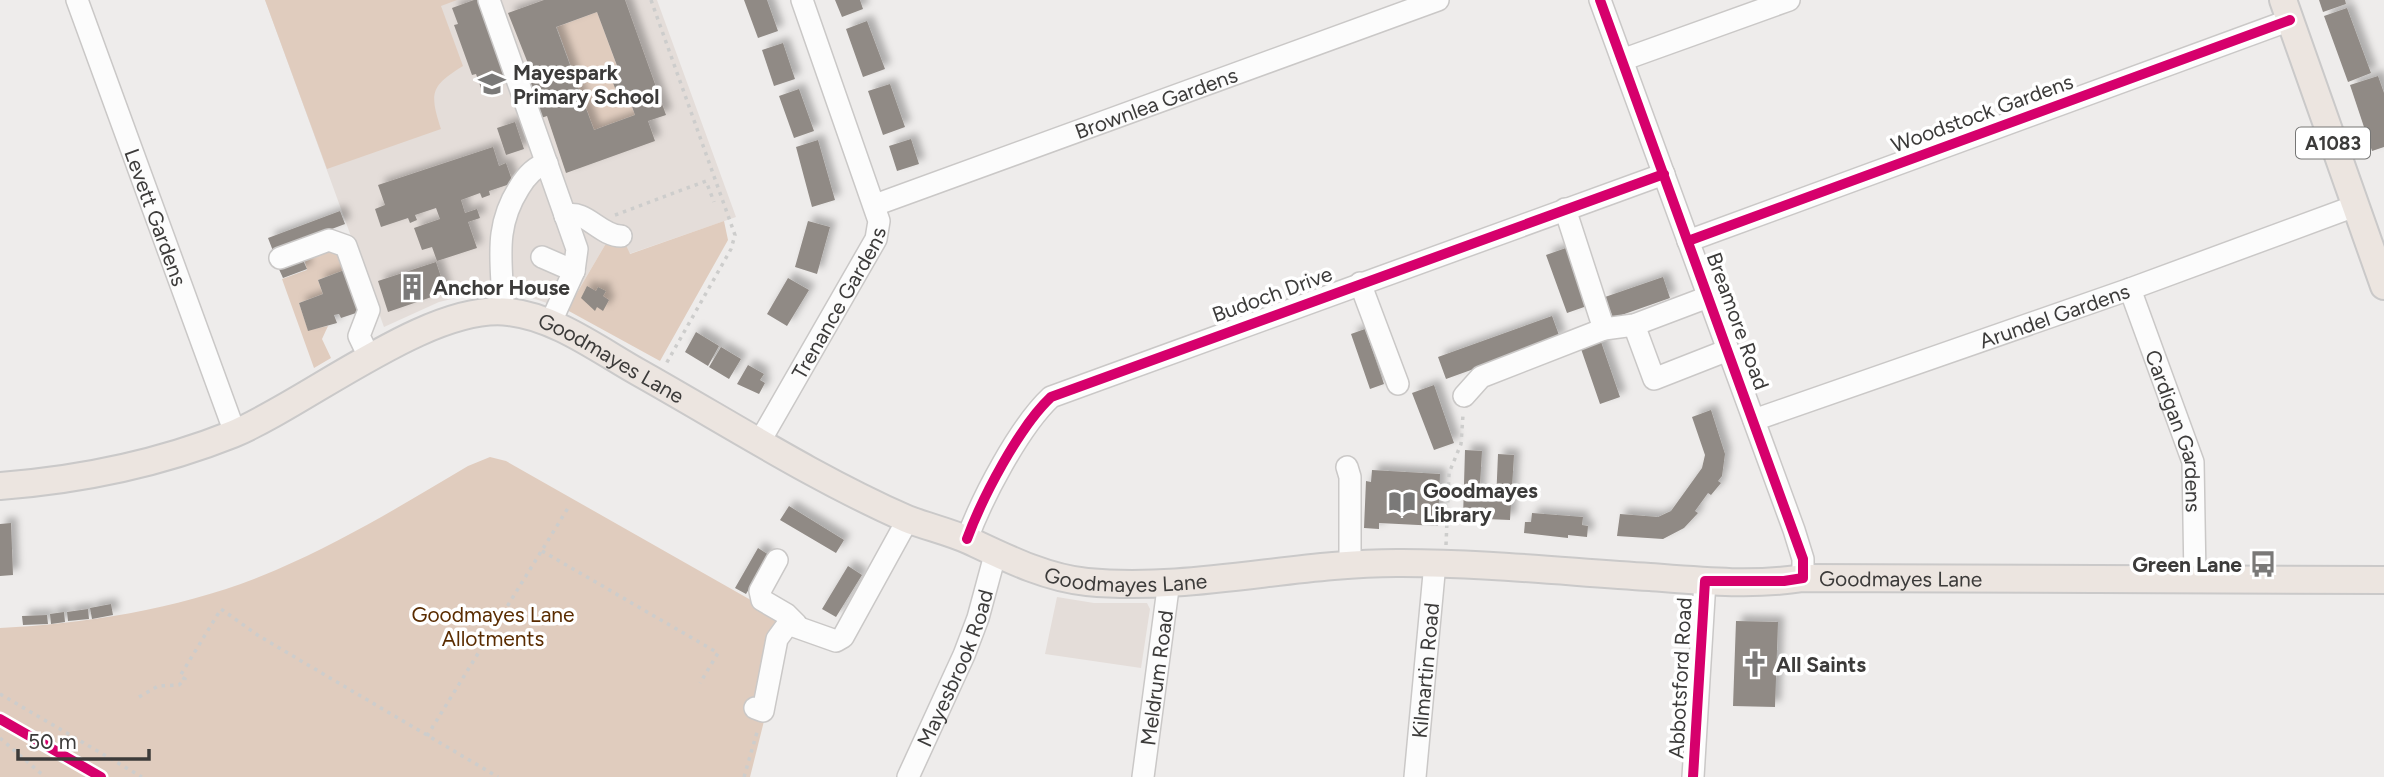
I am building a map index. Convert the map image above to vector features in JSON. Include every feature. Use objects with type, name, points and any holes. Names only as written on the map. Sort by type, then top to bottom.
[{"type":"main road","name":"A1083","points":[[2287,10],[2384,286]]},
{"type":"main road","name":"Goodmayes Lane","points":[[0,486],[48,483],[113,471],[185,451],[235,433],[452,317],[503,311],[527,315],[550,324],[760,440],[842,490],[908,519],[967,539],[995,555],[1081,581],[1169,581],[1350,565],[1439,564],[1705,581],[1784,581],[1803,578],[2384,580]]},
{"type":"main road","name":"Goodmayes Lane","points":[[2349,580],[2384,570]]},
{"type":"street","name":"Levett Gardens","points":[[77,0],[235,433]]},
{"type":"street","points":[[489,0],[547,163],[558,204],[577,249],[574,271],[550,324]]},
{"type":"street","name":"Trenance Gardens","points":[[760,440],[876,239],[879,221],[802,0]]},
{"type":"street","name":"Brownlea Gardens","points":[[875,205],[1438,0]]},
{"type":"street","name":"Breamore Road","points":[[1600,0],[1804,559],[1803,578]]},
{"type":"street","points":[[1622,60],[1789,0]]},
{"type":"street","name":"Woodstock Gardens","points":[[1688,241],[2287,10]]},
{"type":"street","points":[[503,311],[499,240],[502,222],[527,176],[547,163]]},
{"type":"street","name":"Budoch Drive","points":[[967,539],[978,513],[1027,424],[1051,397],[1664,174]]},
{"type":"street","points":[[558,204],[612,236],[621,236]]},
{"type":"street","name":"Arundel Gardens","points":[[1754,420],[2130,289],[2355,206]]},
{"type":"street","points":[[1565,209],[1604,329]]},
{"type":"street","points":[[280,258],[329,240],[346,246],[369,310],[359,336],[370,359]]},
{"type":"street","points":[[542,257],[574,271]]},
{"type":"street","points":[[1360,283],[1398,384]]},
{"type":"street","name":"Cardigan Gardens","points":[[2130,289],[2193,462],[2195,578]]},
{"type":"street","points":[[1464,396],[1481,377],[1604,329],[1634,324],[1708,297]]},
{"type":"street","points":[[1634,324],[1654,379],[1728,351]]},
{"type":"street","points":[[1346,467],[1350,477],[1350,565]]},
{"type":"street","points":[[777,561],[760,591],[762,600],[786,614],[796,624],[836,642],[843,637],[908,519]]},
{"type":"street","name":"Mayesbrook Road","points":[[908,777],[964,655],[978,618],[995,555]]},
{"type":"street","name":"Kilmartin Road","points":[[1415,777],[1439,564]]},
{"type":"street","name":"Meldrum Road","points":[[1143,777],[1169,581]]},
{"type":"street","name":"Abbotsford Road","points":[[1693,777],[1705,581]]},
{"type":"street","points":[[759,709],[777,639],[788,624],[796,624]]},
{"type":"path","points":[[651,0],[735,235],[731,249],[656,382]]},
{"type":"path","points":[[608,217],[706,181],[714,202]]},
{"type":"path","points":[[1439,564],[1449,473],[1461,444],[1464,396]]},
{"type":"path","points":[[427,736],[568,508]]},
{"type":"path","points":[[542,551],[718,653],[700,682]]},
{"type":"path","points":[[139,697],[158,686],[179,685],[185,679],[180,676],[221,609],[259,636],[498,777]]},
{"type":"path","points":[[0,694],[142,777]]},
{"type":"path","points":[[744,777],[759,709]]},
{"type":"path","points":[[0,738],[44,777]]},
{"type":"shaded area","name":"Mayespark Primary School","points":[[265,0],[657,0],[736,217],[629,254],[605,245],[567,310],[515,292],[489,290],[439,302],[384,327]]},
{"type":"shaded area","points":[[1057,597],[1094,603],[1147,603],[1150,609],[1141,668],[1045,654]]},
{"type":"green space","points":[[265,0],[457,0],[441,6],[463,66],[444,79],[436,91],[435,106],[441,129],[327,169]]},
{"type":"green space","points":[[597,12],[635,115],[594,130],[557,27]]},
{"type":"green space","points":[[724,221],[728,240],[660,361],[567,310],[605,245],[625,243],[630,254]]},
{"type":"green space","points":[[334,249],[350,268],[318,280],[323,294],[299,303],[308,330],[328,326],[322,339],[331,358],[314,368],[282,279],[307,270],[304,258]]},
{"type":"green space","name":"Goodmayes Lane Allotments","points":[[490,457],[506,461],[777,615],[773,637],[784,641],[750,777],[0,777],[0,628],[70,622],[141,611],[243,583],[326,547],[468,466]]},
{"type":"building","points":[[479,0],[509,81],[482,91],[476,74],[472,75],[454,25],[458,24],[452,8]]},
{"type":"building","points":[[544,0],[625,0],[666,115],[648,121],[655,141],[566,173],[547,116],[541,118],[539,103],[525,73],[531,71],[508,13]],"holes":[[[597,12],[619,71],[610,75],[620,101],[629,98],[635,115],[594,130],[556,27]]]},
{"type":"building","points":[[744,0],[767,0],[778,31],[758,38]]},
{"type":"building","points":[[835,0],[860,0],[863,9],[842,17]]},
{"type":"building","points":[[2319,0],[2345,0],[2346,4],[2323,12]]},
{"type":"building","points":[[2347,8],[2371,73],[2348,82],[2324,16]]},
{"type":"building","points":[[867,21],[885,69],[863,77],[846,29]]},
{"type":"building","points":[[783,43],[795,79],[774,86],[762,50]]},
{"type":"building","points":[[2378,76],[2384,93],[2384,147],[2372,151],[2350,85]]},
{"type":"building","points":[[890,84],[905,127],[883,135],[868,91]]},
{"type":"building","points":[[799,89],[814,131],[794,138],[779,96]]},
{"type":"building","points":[[515,122],[524,149],[506,155],[497,128]]},
{"type":"building","points":[[911,139],[919,164],[897,171],[889,146]]},
{"type":"building","points":[[818,140],[835,200],[812,207],[796,147]]},
{"type":"building","points":[[493,147],[499,166],[506,163],[513,183],[489,191],[490,195],[482,198],[480,193],[461,200],[465,213],[477,209],[480,218],[468,222],[477,248],[437,261],[432,247],[422,250],[414,228],[440,219],[436,208],[415,215],[417,220],[410,223],[408,218],[381,227],[375,209],[385,205],[378,185]]},
{"type":"building","points":[[340,211],[345,224],[273,251],[268,238]]},
{"type":"building","points":[[808,221],[830,227],[817,274],[795,267]]},
{"type":"building","points":[[1566,248],[1587,306],[1567,313],[1546,255]]},
{"type":"building","points":[[302,258],[307,269],[283,278],[278,267]]},
{"type":"building","name":"Anchor House","points":[[436,262],[446,292],[388,312],[378,281]]},
{"type":"building","points":[[347,269],[362,311],[341,318],[339,314],[334,315],[337,323],[308,331],[299,303],[323,294],[318,280]]},
{"type":"building","points":[[1663,277],[1670,298],[1613,318],[1605,297]]},
{"type":"building","points":[[788,278],[809,290],[787,326],[767,314]]},
{"type":"building","points":[[587,286],[596,291],[598,287],[606,291],[603,296],[609,300],[603,311],[597,307],[595,311],[581,298]]},
{"type":"building","points":[[1552,316],[1560,338],[1446,379],[1438,357]]},
{"type":"building","points":[[1365,329],[1384,384],[1370,389],[1351,334]]},
{"type":"building","points":[[696,332],[719,346],[708,366],[685,352]]},
{"type":"building","points":[[1600,339],[1620,397],[1600,404],[1580,346]]},
{"type":"building","points":[[721,347],[741,359],[729,379],[709,367]]},
{"type":"building","points":[[748,365],[764,374],[760,380],[765,383],[759,394],[737,384]]},
{"type":"building","points":[[1434,385],[1454,443],[1434,450],[1412,393]]},
{"type":"building","points":[[1711,410],[1725,454],[1722,476],[1718,481],[1721,483],[1711,495],[1708,493],[1695,511],[1698,513],[1684,528],[1663,539],[1617,536],[1620,514],[1658,517],[1671,511],[1702,468],[1705,455],[1692,417]]},
{"type":"building","points":[[1465,450],[1482,451],[1479,501],[1496,502],[1498,454],[1514,455],[1510,520],[1463,518]]},
{"type":"building","name":"Goodmayes Library","points":[[1372,470],[1440,474],[1438,526],[1379,523],[1379,529],[1364,528],[1366,481],[1371,482]]},
{"type":"building","points":[[789,506],[844,540],[836,553],[780,520]]},
{"type":"building","points":[[1532,513],[1583,517],[1582,525],[1588,526],[1587,537],[1568,535],[1568,538],[1524,533],[1525,522],[1531,522]]},
{"type":"building","points":[[11,523],[13,575],[0,576],[0,524]]},
{"type":"building","points":[[758,548],[769,555],[746,594],[735,588]]},
{"type":"building","points":[[848,566],[862,575],[836,617],[822,609]]},
{"type":"building","points":[[111,604],[113,615],[92,619],[90,608]]},
{"type":"building","points":[[88,609],[89,619],[68,621],[67,612]]},
{"type":"building","points":[[64,612],[65,622],[51,624],[50,614]]},
{"type":"building","points":[[47,615],[48,624],[23,625],[22,616]]},
{"type":"building","name":"All Saints","points":[[1736,621],[1778,622],[1775,707],[1733,706]]},
{"type":"cycle path","points":[[1600,0],[1803,559],[1803,578],[1784,581],[1705,581],[1693,777]]},
{"type":"cycle path","points":[[1688,241],[2290,20]]},
{"type":"cycle path","points":[[967,539],[1014,444],[1051,397],[1664,174]]},
{"type":"cycle path","points":[[0,719],[101,777]]},
{"type":"place","name":"Mayespark Primary School","points":[[492,84]]},
{"type":"place","name":"Anchor House","points":[[412,287]]},
{"type":"place","name":"Goodmayes Library","points":[[1402,502]]},
{"type":"place","name":"Green Lane","points":[[2263,564]]},
{"type":"place","name":"All Saints","points":[[1755,664]]}]
